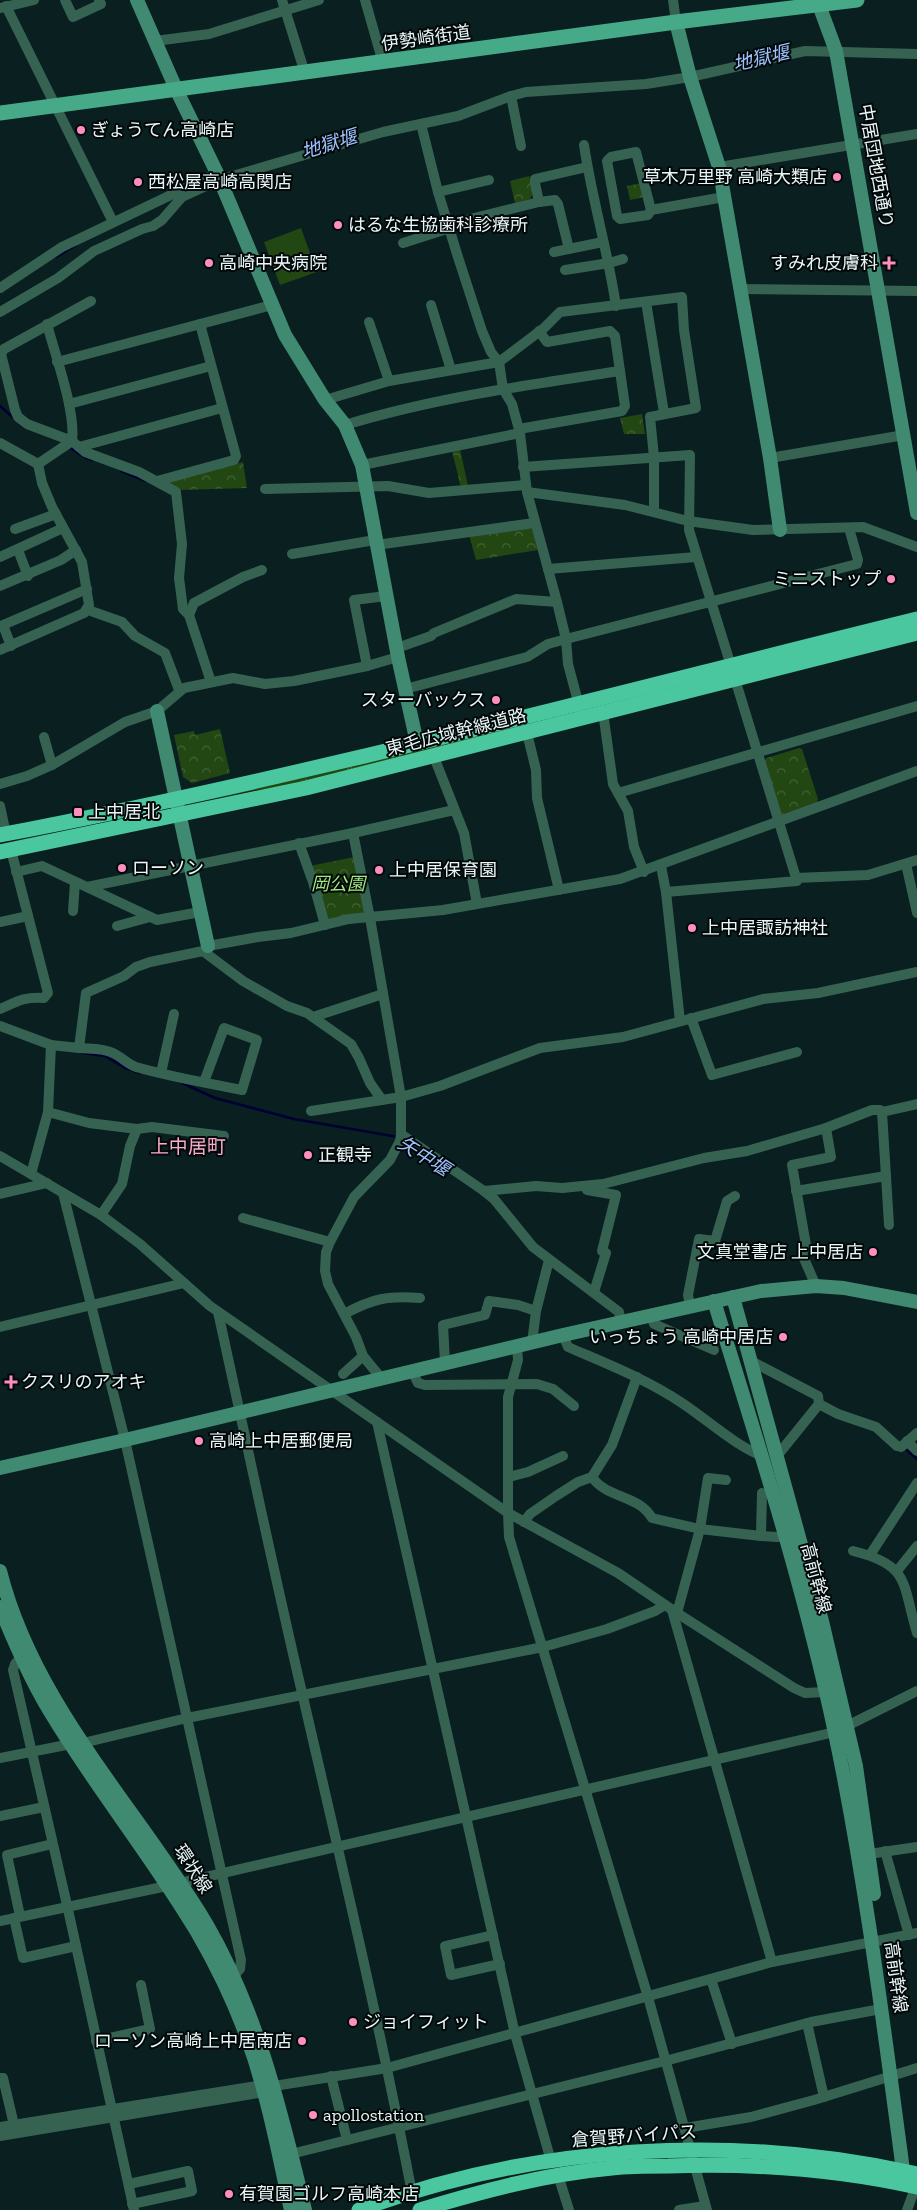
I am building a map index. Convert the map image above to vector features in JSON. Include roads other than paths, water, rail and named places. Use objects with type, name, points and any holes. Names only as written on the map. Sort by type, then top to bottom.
[{"type":"highway","name":"東毛広域幹線道路","points":[[5,851],[306,788],[434,757],[526,733],[580,711],[603,712],[917,619]]},
{"type":"highway","name":"東毛広域幹線道路","points":[[3,834],[176,798],[417,743],[580,711],[733,672],[917,633]]},
{"type":"highway","name":"倉賀野バイパス","points":[[359,2210],[412,2192],[500,2170],[551,2161],[690,2149],[803,2156],[912,2178]]},
{"type":"highway","name":"倉賀野バイパス","points":[[421,2210],[505,2186],[558,2175],[613,2167],[752,2166],[912,2178]]},
{"type":"main road","name":"伊勢崎街道","points":[[0,113],[177,91],[676,22],[857,0]]},
{"type":"street","points":[[34,0],[3,7],[56,106],[113,222]]},
{"type":"street","points":[[65,0],[73,17],[101,4],[99,0]]},
{"type":"street","points":[[137,0],[218,177],[285,335],[325,400],[344,425],[362,465],[375,542],[417,743]]},
{"type":"street","points":[[155,41],[209,34],[283,5],[319,0]]},
{"type":"street","points":[[365,0],[383,63]]},
{"type":"street","points":[[672,0],[690,78],[719,168],[770,458],[780,530]]},
{"type":"street","points":[[283,5],[304,73]]},
{"type":"street","name":"中居団地西通り","points":[[819,5],[836,51],[916,494],[917,513]]},
{"type":"street","points":[[0,288],[62,247],[113,222],[218,177],[383,132],[458,116],[510,96],[526,92],[646,84],[690,78],[805,51],[917,54]]},
{"type":"street","points":[[510,96],[521,146]]},
{"type":"street","points":[[421,124],[438,192],[482,331],[491,352],[499,362],[504,389],[512,404],[519,431],[526,488],[566,639],[568,664],[580,711]]},
{"type":"street","points":[[719,168],[917,134]]},
{"type":"street","points":[[584,145],[603,242],[610,263],[616,306]]},
{"type":"street","points":[[651,210],[636,152],[611,157],[607,161],[617,216],[620,219],[648,215],[651,210],[724,197]]},
{"type":"street","points":[[539,202],[534,183],[536,179],[587,167]]},
{"type":"street","points":[[0,312],[58,278],[94,251],[142,229],[153,226],[162,220],[182,197],[218,177]]},
{"type":"street","points":[[438,192],[489,180]]},
{"type":"street","points":[[403,243],[450,228],[458,222],[539,202],[555,200],[558,204],[569,249]]},
{"type":"street","points":[[554,252],[603,242]]},
{"type":"street","points":[[565,270],[610,263],[623,259]]},
{"type":"street","points":[[740,289],[917,290]]},
{"type":"street","points":[[325,400],[389,381],[499,362],[560,312],[682,297],[684,330],[696,408],[650,417],[654,457],[654,511]]},
{"type":"street","points":[[91,301],[4,349],[1,354],[18,417],[27,424],[76,444],[85,452],[140,472],[176,492],[182,544],[179,578],[181,599],[183,609],[189,615],[210,682]]},
{"type":"street","points":[[646,302],[664,413]]},
{"type":"street","points":[[57,362],[272,304]]},
{"type":"street","points":[[431,305],[451,370]]},
{"type":"street","points":[[369,322],[389,381]]},
{"type":"street","points":[[47,324],[74,427],[76,444]]},
{"type":"street","points":[[157,481],[234,460],[236,456],[200,324]]},
{"type":"street","points":[[362,465],[622,411],[625,406],[615,336],[610,331],[547,342],[539,331]]},
{"type":"street","points":[[68,404],[211,366]]},
{"type":"street","points":[[344,425],[388,412],[504,389],[620,371]]},
{"type":"street","points":[[38,464],[76,444],[222,408]]},
{"type":"street","points":[[770,458],[904,435]]},
{"type":"street","points":[[0,443],[38,464],[42,483],[84,568],[88,610]]},
{"type":"street","points":[[523,467],[690,455],[688,521],[696,558],[797,881],[666,892]]},
{"type":"street","points":[[265,489],[388,486],[428,493],[526,488],[654,511],[688,521],[752,530],[863,527],[917,547]]},
{"type":"street","points":[[15,529],[56,514]]},
{"type":"street","points":[[292,554],[534,523]]},
{"type":"street","points":[[0,557],[63,528]]},
{"type":"street","points":[[406,689],[527,657],[548,644],[566,639],[857,564],[858,560],[849,528]]},
{"type":"street","points":[[18,550],[28,576]]},
{"type":"street","points":[[0,586],[28,576],[61,560],[76,550]]},
{"type":"street","points":[[548,569],[696,558]]},
{"type":"street","points":[[189,615],[194,603],[242,577],[262,570]]},
{"type":"street","points":[[11,646],[3,625],[87,588]]},
{"type":"street","points":[[367,666],[354,600],[386,596]]},
{"type":"street","points":[[0,784],[27,776],[52,765],[125,722],[157,711],[179,690],[233,678],[265,684],[294,681],[367,666],[397,653],[434,633],[516,599],[556,602]]},
{"type":"street","points":[[0,650],[88,610]]},
{"type":"street","points":[[88,610],[122,622],[135,636],[165,653],[179,690]]},
{"type":"street","points":[[618,793],[917,706]]},
{"type":"street","points":[[157,711],[206,948],[243,981],[287,1006],[313,1017],[350,1044],[359,1058],[370,1083],[382,1100]]},
{"type":"street","points":[[603,712],[612,784],[628,811],[634,847],[644,872]]},
{"type":"street","points":[[526,733],[536,770],[537,798],[559,890]]},
{"type":"street","points":[[44,737],[52,765]]},
{"type":"street","points":[[434,757],[464,833],[477,904]]},
{"type":"street","points":[[79,1048],[86,993],[124,976],[136,967],[206,948],[258,937],[291,933],[349,919],[477,904],[620,879],[780,823],[917,771]]},
{"type":"street","points":[[0,806],[3,834]]},
{"type":"street","points":[[88,887],[353,833],[454,810]]},
{"type":"street","points":[[353,833],[370,918],[401,1097],[401,1134],[400,1141],[390,1160],[354,1197],[326,1252],[325,1271],[328,1284],[363,1356],[381,1378]]},
{"type":"street","points":[[299,843],[325,924]]},
{"type":"street","points":[[0,1009],[18,999],[27,997],[44,998],[48,993],[16,872],[5,851]]},
{"type":"street","points":[[796,878],[868,875],[917,860]]},
{"type":"street","points":[[906,864],[917,913]]},
{"type":"street","points":[[16,872],[42,866],[157,920],[200,912]]},
{"type":"street","points":[[661,866],[686,1020],[712,1075],[798,1052]]},
{"type":"street","points":[[74,911],[75,882]]},
{"type":"street","points":[[0,922],[28,916]]},
{"type":"street","points":[[117,926],[150,917]]},
{"type":"street","points":[[311,1111],[401,1097],[464,1078],[530,1051],[623,1037],[762,999],[818,993],[917,972]]},
{"type":"street","points":[[313,1017],[383,994]]},
{"type":"street","points":[[161,1072],[174,1014]]},
{"type":"street","points":[[0,1026],[51,1048],[104,1050],[114,1053],[135,1066],[204,1082],[242,1090],[257,1040],[224,1028],[204,1082]]},
{"type":"street","points":[[31,1174],[48,1112],[51,1048]]},
{"type":"street","points":[[484,1191],[536,1186],[571,1187],[602,1184],[704,1158],[747,1151],[826,1128],[872,1110],[880,1110],[882,1112],[917,1104]]},
{"type":"street","points":[[48,1112],[89,1123],[137,1129],[152,1127],[224,1136]]},
{"type":"street","points":[[882,1112],[889,1225]]},
{"type":"street","points":[[816,1286],[802,1254],[806,1245],[792,1165],[831,1157],[826,1128]]},
{"type":"street","points":[[101,1215],[122,1184],[130,1146],[137,1129]]},
{"type":"street","points":[[401,1134],[484,1191],[497,1204],[528,1243],[619,1312],[621,1322]]},
{"type":"street","points":[[0,1156],[101,1215],[140,1244],[218,1312],[508,1513],[618,1573],[671,1609],[805,1693],[825,1692]]},
{"type":"street","points":[[796,1191],[886,1176]]},
{"type":"street","points":[[0,1194],[48,1183]]},
{"type":"street","points":[[571,1187],[616,1195],[602,1251],[606,1253],[594,1292]]},
{"type":"street","points":[[63,1193],[125,1440],[242,1960],[240,1969],[232,1978]]},
{"type":"street","points":[[690,1306],[688,1295],[699,1239],[715,1241],[727,1201],[735,1196]]},
{"type":"street","points":[[244,1218],[330,1242]]},
{"type":"street","points":[[532,1343],[536,1311],[549,1260]]},
{"type":"street","points":[[0,1327],[184,1283]]},
{"type":"street","points":[[0,1468],[733,1296],[789,1287],[816,1286],[844,1288],[917,1302]]},
{"type":"street","name":"高前幹線","points":[[733,1296],[822,1621],[854,1825],[876,1941],[894,2074]]},
{"type":"street","points":[[344,1314],[368,1303],[388,1297],[420,1298]]},
{"type":"street","points":[[445,1363],[443,1325],[485,1315],[489,1301],[518,1305],[536,1311]]},
{"type":"street","name":"高前幹線","points":[[714,1301],[786,1536],[825,1692],[856,1766],[869,1854],[881,2009],[912,2178]]},
{"type":"street","points":[[218,1312],[302,1696],[338,1846],[387,2068],[412,2192]]},
{"type":"street","points":[[651,1315],[654,1324],[714,1350]]},
{"type":"street","points":[[563,1335],[568,1347],[637,1377],[683,1403],[747,1450],[762,1456]]},
{"type":"street","points":[[517,1346],[518,1360],[508,1397],[508,1513],[510,1537],[648,1997],[706,2208],[679,2210]]},
{"type":"street","points":[[344,1374],[363,1356]]},
{"type":"street","points":[[751,1361],[818,1396],[819,1404],[777,1456]]},
{"type":"street","points":[[412,1371],[418,1382],[426,1385],[537,1384],[553,1389],[574,1406]]},
{"type":"street","points":[[524,1522],[530,1514],[556,1496],[578,1482],[592,1477],[612,1445],[637,1377]]},
{"type":"street","points":[[819,1404],[838,1414],[876,1427],[897,1446],[901,1447],[917,1433]]},
{"type":"street","points":[[377,1422],[515,2034],[551,2161]]},
{"type":"street","points":[[907,1442],[917,1451]]},
{"type":"street","points":[[509,1477],[528,1472],[563,1456]]},
{"type":"street","points":[[592,1477],[608,1491],[642,1505],[652,1518],[700,1529],[760,1536],[786,1536]]},
{"type":"street","points":[[726,1480],[708,1478],[700,1529],[671,1609],[772,1962]]},
{"type":"street","points":[[870,1555],[917,1483]]},
{"type":"street","points":[[760,1536],[762,1493]]},
{"type":"street","points":[[897,1571],[917,1546]]},
{"type":"street","points":[[853,1551],[870,1555],[897,1571],[905,1586],[917,1633]]},
{"type":"street","name":"環状線","points":[[0,1571],[32,1652],[77,1743]]},
{"type":"street","name":"環状線","points":[[0,1607],[21,1657],[44,1701],[77,1743],[174,1884],[208,1927],[256,2031],[291,2210]]},
{"type":"street","points":[[0,1758],[187,1718],[543,1647],[607,1630],[655,1611],[671,1609]]},
{"type":"street","points":[[21,1657],[13,1670],[133,2207],[192,2191],[188,2171],[129,2184]]},
{"type":"street","points":[[0,1921],[67,1905],[174,1884],[714,1760],[840,1729],[897,1699],[917,1691]]},
{"type":"street","points":[[0,1816],[44,1807]]},
{"type":"street","points":[[52,1844],[7,1855],[24,1958],[76,1946]]},
{"type":"street","points":[[869,1854],[917,1848]]},
{"type":"street","points":[[0,2136],[112,2114],[387,2068],[772,1962],[913,1934],[885,1851]]},
{"type":"street","name":"環状線","points":[[174,1884],[197,1933],[224,1983],[267,2088],[291,2154],[305,2210]]},
{"type":"street","points":[[493,1935],[445,1946],[451,1975],[500,1964]]},
{"type":"street","points":[[712,1979],[732,2044]]},
{"type":"street","points":[[96,2041],[150,2029],[141,1985]]},
{"type":"street","points":[[291,2154],[732,2044],[806,2023],[881,2009]]},
{"type":"street","points":[[806,2023],[824,2097]]},
{"type":"street","points":[[685,2128],[751,2117],[917,2068]]},
{"type":"street","points":[[331,2076],[347,2140]]},
{"type":"street","points":[[0,2078],[3,2078],[14,2125]]},
{"type":"street","points":[[0,2127],[112,2114]]},
{"type":"street","points":[[558,2175],[569,2210]]},
{"type":"street","points":[[907,2210],[913,2194],[912,2178]]},
{"type":"waterway","name":"地獄堰","points":[[56,257],[75,246]]},
{"type":"waterway","points":[[0,406],[25,428]]},
{"type":"waterway","points":[[69,447],[92,460]]},
{"type":"waterway","points":[[121,471],[146,481]]},
{"type":"waterway","name":"矢中堰","points":[[82,1053],[105,1056],[125,1068],[140,1073]]},
{"type":"waterway","name":"矢中堰","points":[[182,1083],[215,1098],[294,1119],[398,1137]]},
{"type":"waterway","name":"矢中堰","points":[[907,1450],[917,1459]]},
{"type":"place","name":"ぎょうてん高崎店","points":[[81,130]]},
{"type":"place","name":"草木万里野 高崎大類店","points":[[837,177]]},
{"type":"place","name":"西松屋高崎高関店","points":[[138,182]]},
{"type":"place","name":"はるな生協歯科診療所","points":[[338,225]]},
{"type":"place","name":"高崎中央病院","points":[[209,263]]},
{"type":"place","name":"すみれ皮膚科","points":[[889,263]]},
{"type":"place","name":"ミニストップ","points":[[891,579]]},
{"type":"place","name":"スターバックス","points":[[496,700]]},
{"type":"place","name":"上中居北","points":[[78,812]]},
{"type":"place","name":"ローソン","points":[[122,868]]},
{"type":"place","name":"上中居保育園","points":[[379,870]]},
{"type":"place","name":"上中居諏訪神社","points":[[692,928]]},
{"type":"place","name":"正観寺","points":[[308,1155]]},
{"type":"place","name":"文真堂書店 上中居店","points":[[873,1252]]},
{"type":"place","name":"いっちょう 高崎中居店","points":[[783,1337]]},
{"type":"place","name":"クスリのアオキ","points":[[11,1382]]},
{"type":"place","name":"高崎上中居郵便局","points":[[199,1441]]},
{"type":"place","name":"ジョイフィット","points":[[353,2022]]},
{"type":"place","name":"ローソン高崎上中居南店","points":[[302,2041]]},
{"type":"place","name":"apollostation","points":[[313,2115]]},
{"type":"place","name":"有賀園ゴルフ高崎本店","points":[[229,2194]]},
{"type":"district","name":"上中居町","points":[[188,1146]]},
{"type":"park label","name":"岡公園","points":[[338,884]]}]
